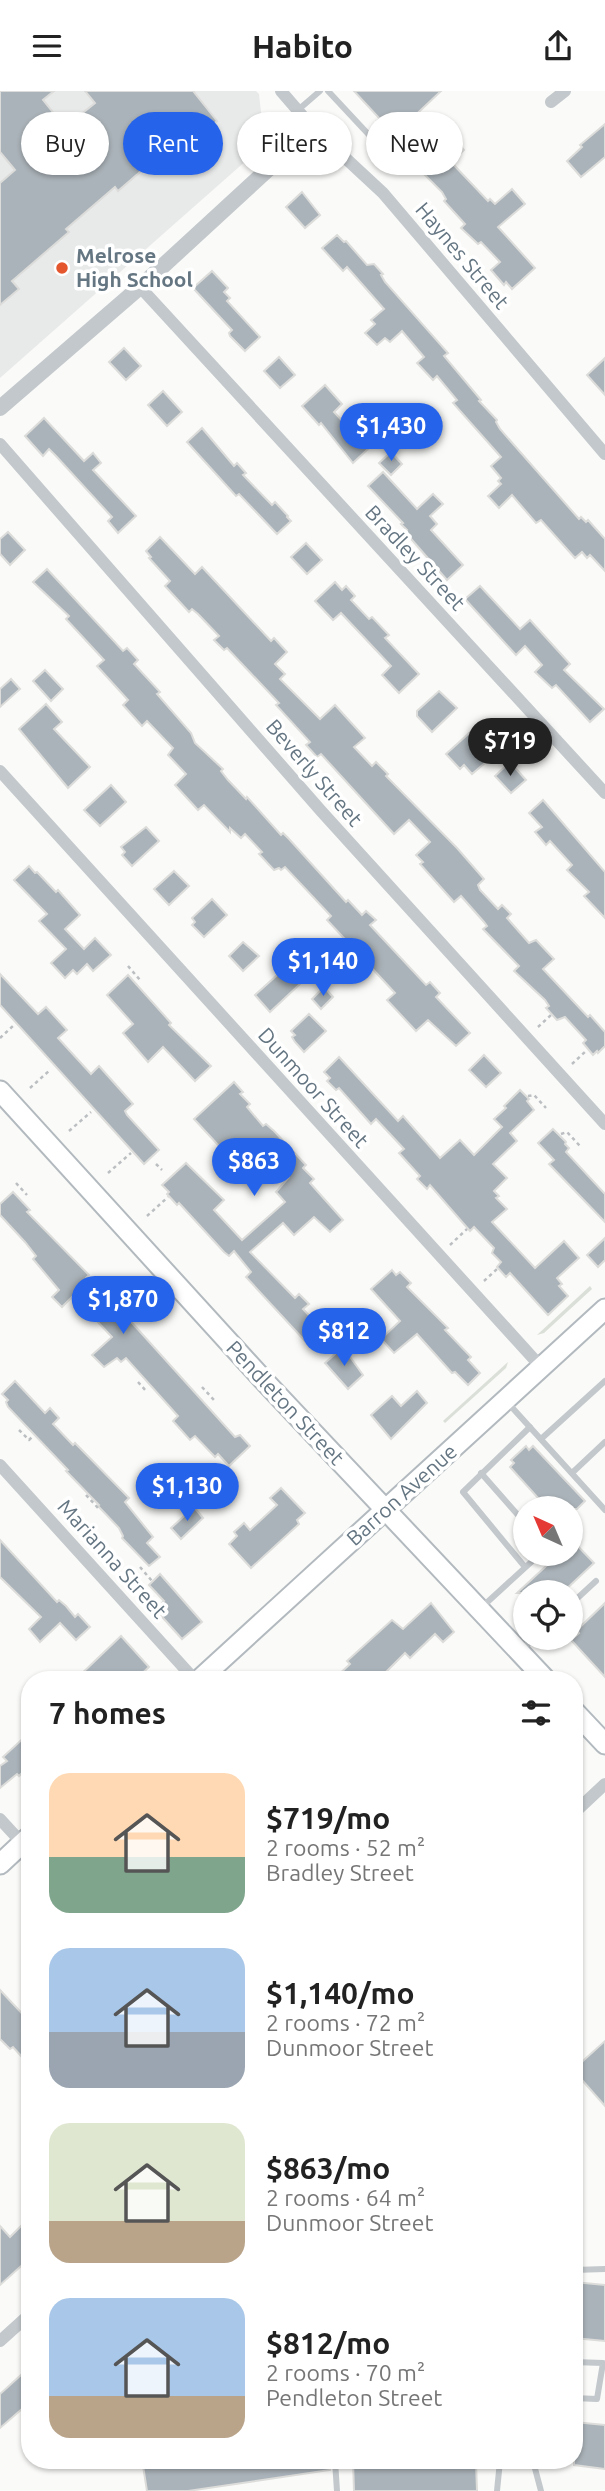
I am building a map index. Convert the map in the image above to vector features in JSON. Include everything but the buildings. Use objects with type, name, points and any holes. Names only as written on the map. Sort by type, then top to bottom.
[{"type":"main road","name":"Pendleton Street","points":[[0,1091],[386,1512],[480,1609],[513,1635]]},
{"type":"main road","name":"Barron Avenue","points":[[207,1671],[602,1317]]},
{"type":"main road","name":"Pendleton Street","points":[[529,1650],[541,1671]]},
{"type":"main road","points":[[583,1721],[605,1744]]},
{"type":"main road","points":[[0,1864],[21,1845]]},
{"type":"street","name":"Haynes Street","points":[[281,91],[298,110]]},
{"type":"street","points":[[551,102],[565,91]]},
{"type":"street","name":"Haynes Street","points":[[352,164],[383,193],[605,454]]},
{"type":"street","points":[[2,404],[139,287],[262,175]]},
{"type":"street","name":"Bradley Street","points":[[139,287],[605,793]]},
{"type":"street","name":"Beverly Street","points":[[0,444],[322,811],[605,1124]]},
{"type":"street","name":"Dunmoor Street","points":[[0,771],[542,1368]]},
{"type":"street","name":"Marianna Street","points":[[0,1465],[189,1671]]},
{"type":"street","points":[[583,1805],[605,1784]]},
{"type":"street","points":[[0,1819],[21,1836]]},
{"type":"street","points":[[0,2341],[21,2322]]},
{"type":"lane","points":[[298,110],[320,91]]},
{"type":"lane","points":[[328,91],[366,132]]},
{"type":"lane","points":[[541,1439],[605,1381]]},
{"type":"lane","points":[[506,1401],[605,1510]]},
{"type":"lane","points":[[480,1609],[525,1567],[464,1495],[463,1490],[530,1427]]},
{"type":"lane","points":[[572,1473],[605,1442]]},
{"type":"lane","points":[[481,1473],[513,1509]]},
{"type":"lane","points":[[583,1593],[596,1581]]},
{"type":"lane","points":[[583,2270],[605,2269]]},
{"type":"lane","points":[[583,2363],[603,2364],[597,2399],[583,2398]]},
{"type":"lane","points":[[336,2469],[337,2491]]},
{"type":"lane","points":[[498,2491],[499,2469]]},
{"type":"lane","points":[[535,2469],[541,2491]]},
{"type":"path","points":[[128,966],[140,980]]},
{"type":"path","points":[[538,1027],[551,1015]]},
{"type":"path","points":[[0,1038],[14,1025]]},
{"type":"path","points":[[572,1064],[587,1050]]},
{"type":"path","points":[[30,1089],[50,1070]]},
{"type":"path","points":[[528,1096],[534,1095],[546,1108]]},
{"type":"path","points":[[69,1131],[90,1112]]},
{"type":"path","points":[[561,1134],[567,1132],[580,1146]]},
{"type":"path","points":[[108,1173],[131,1153]]},
{"type":"path","points":[[156,1164],[162,1170]]},
{"type":"path","points":[[16,1183],[27,1195]]},
{"type":"path","points":[[147,1216],[168,1197]]},
{"type":"path","points":[[450,1245],[467,1229]]},
{"type":"path","points":[[484,1282],[497,1269]]},
{"type":"path","points":[[111,1284],[120,1295]]},
{"type":"path","points":[[138,1382],[147,1392]]},
{"type":"path","points":[[202,1387],[213,1401]]},
{"type":"path","points":[[19,1430],[29,1440],[32,1437]]},
{"type":"path","points":[[86,1495],[100,1510]]},
{"type":"path","points":[[140,1567],[152,1581]]},
{"type":"shaded area","name":"Melrose High School","points":[[0,91],[256,91],[259,94],[261,112],[237,112],[237,169],[0,378]]},
{"type":"shaded area","points":[[590,1286],[592,1289],[544,1333],[537,1335]]},
{"type":"shaded area","points":[[508,1362],[506,1368],[445,1423],[443,1421]]},
{"type":"place","name":"Melrose High School","points":[[62,268]]}]
